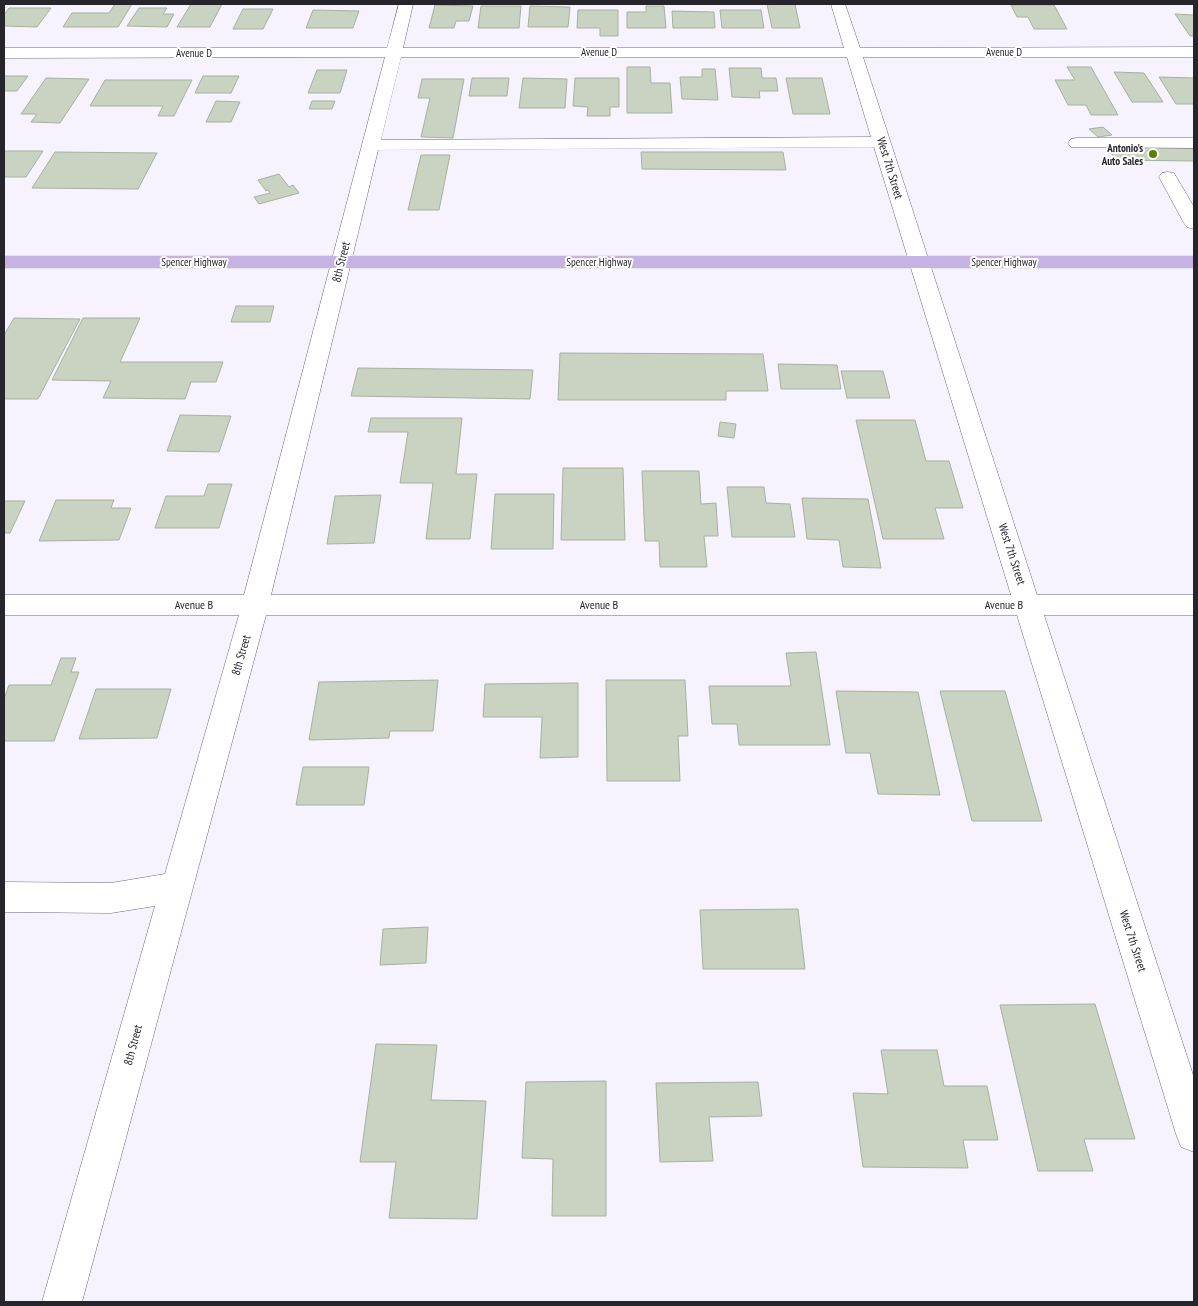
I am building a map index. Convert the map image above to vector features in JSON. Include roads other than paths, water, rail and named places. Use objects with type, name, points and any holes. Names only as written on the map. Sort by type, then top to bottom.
[{"type":"main road","name":"Spencer Highway","points":[[4,262],[1194,262]]},
{"type":"street","name":"8th Street","points":[[62,1302],[255,605],[406,4]]},
{"type":"street","name":"West 7th Street","points":[[838,4],[1194,1134]]},
{"type":"street","name":"Avenue D","points":[[4,53],[1194,52]]},
{"type":"street","points":[[370,145],[882,142]]},
{"type":"street","points":[[1077,142],[1194,143]]},
{"type":"street","points":[[1168,177],[1194,223]]},
{"type":"street","name":"Avenue B","points":[[4,605],[1194,605]]},
{"type":"street","points":[[4,898],[111,898],[177,887]]},
{"type":"place","name":"Antonio's Auto Sales","points":[[1153,154]]}]
